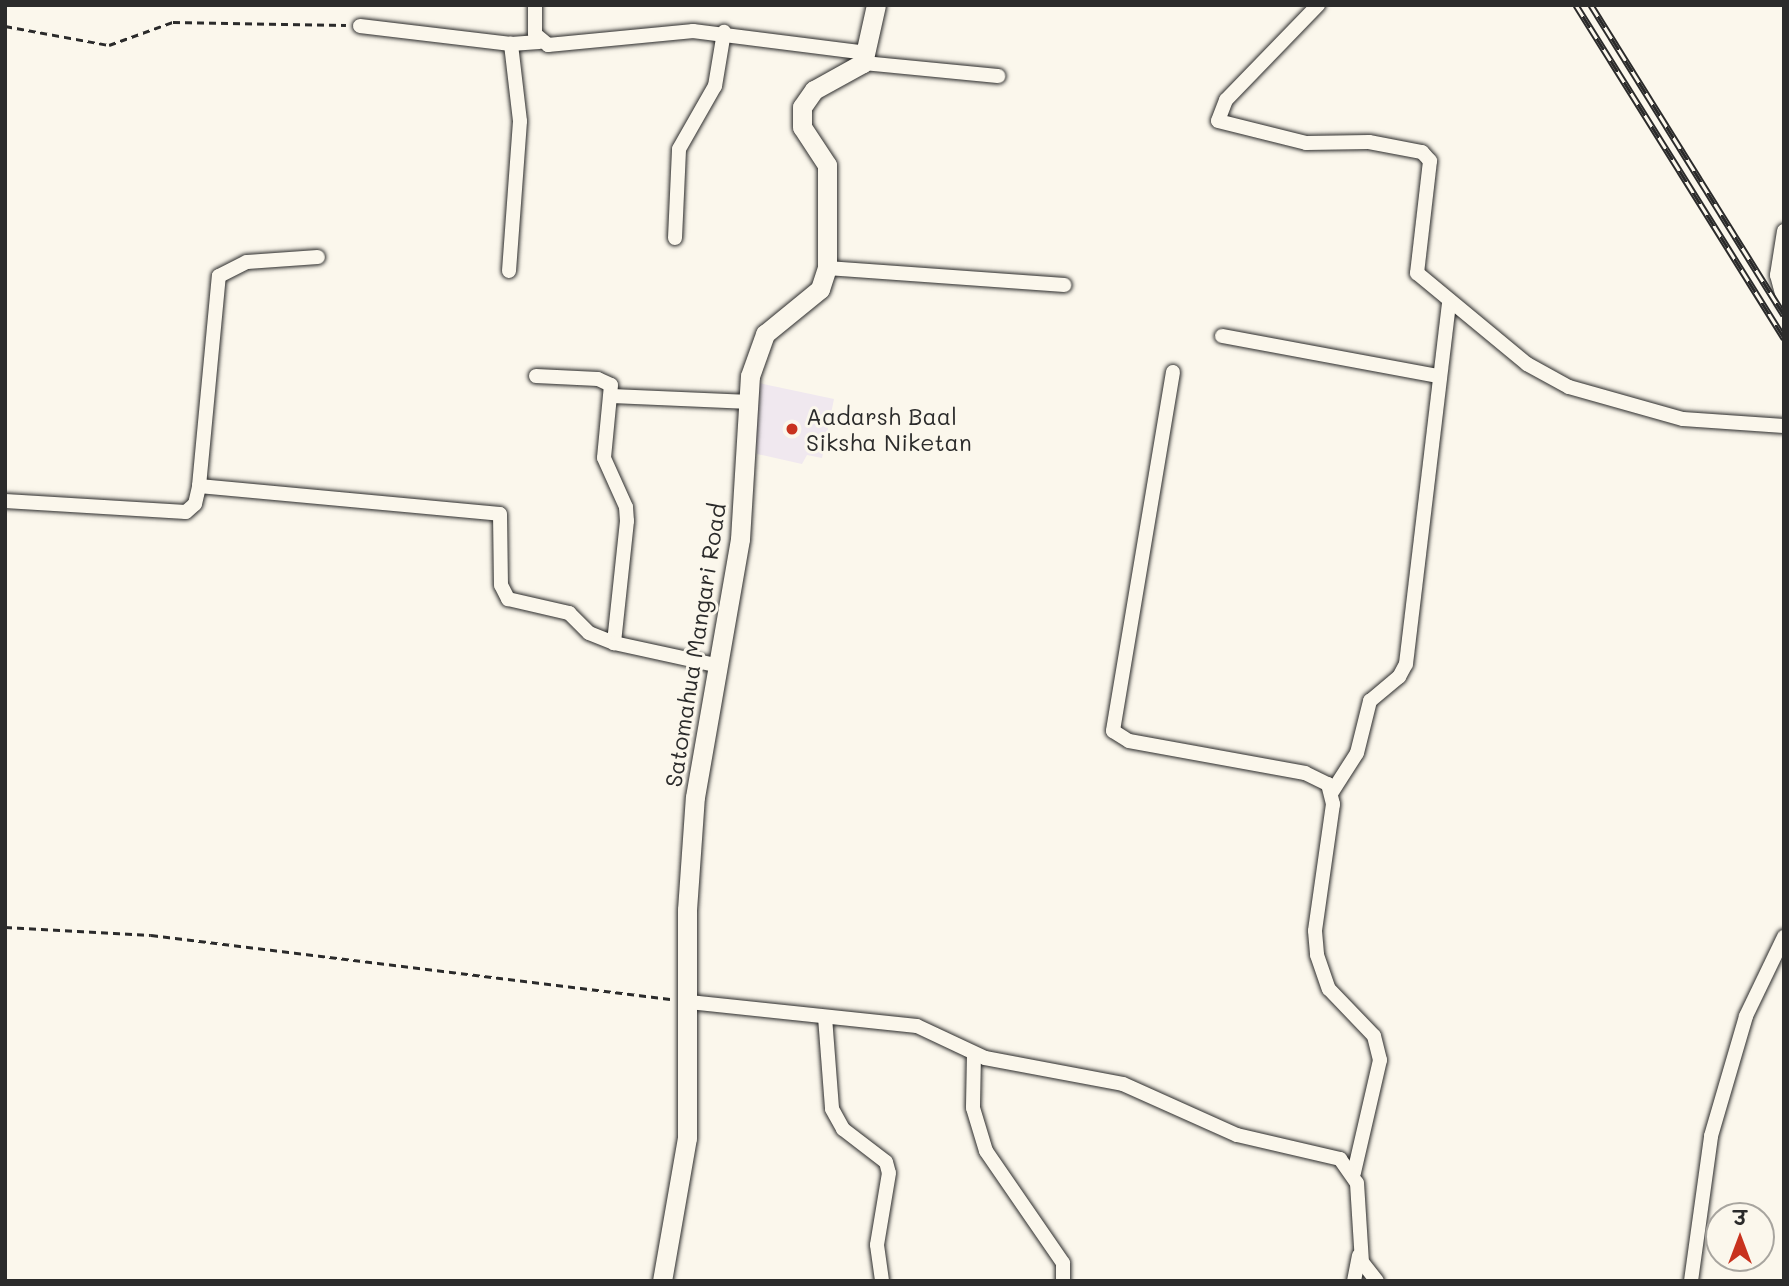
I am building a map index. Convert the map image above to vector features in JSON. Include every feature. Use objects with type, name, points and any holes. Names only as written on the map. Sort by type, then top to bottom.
[{"type":"street","points":[[535,5],[539,42]]},
{"type":"street","points":[[876,5],[865,58],[814,90],[802,107],[802,127],[827,165],[827,268],[1064,285]]},
{"type":"street","points":[[1318,5],[1226,100],[1218,121],[1306,143],[1369,142],[1428,157],[1415,266],[1422,280],[1527,364],[1569,387],[1683,419],[1784,426]]},
{"type":"street","points":[[360,26],[511,44],[539,42],[559,45],[670,32],[723,32],[865,58],[998,76]]},
{"type":"street","points":[[675,239],[679,149],[715,86],[723,32]]},
{"type":"street","points":[[509,271],[520,121],[511,44]]},
{"type":"street","points":[[1784,231],[1777,275],[1784,301]]},
{"type":"street","points":[[5,501],[186,512],[195,504],[199,486],[219,276],[247,262],[318,257]]},
{"type":"street","name":"Satomahua Mangari Road","points":[[662,1281],[687,1138],[687,910],[694,810],[715,665],[740,539],[754,353],[765,334],[820,289],[827,268]]},
{"type":"street","points":[[1354,1281],[1359,1252],[1354,1173],[1380,1060],[1374,1036],[1328,989],[1317,955],[1315,931],[1332,792],[1357,753],[1370,701],[1399,677],[1406,664],[1449,300]]},
{"type":"street","points":[[1222,336],[1438,376]]},
{"type":"street","points":[[1173,372],[1113,731],[1129,741],[1320,778],[1332,792]]},
{"type":"street","points":[[536,376],[598,379],[611,385],[613,396],[604,458],[626,508],[627,522],[614,643]]},
{"type":"street","points":[[613,396],[749,402]]},
{"type":"street","points":[[199,486],[500,514],[504,596],[569,613],[589,633],[614,643],[715,665]]},
{"type":"street","points":[[1691,1281],[1711,1136],[1746,1016],[1784,937]]},
{"type":"street","points":[[689,1002],[917,1026],[974,1054],[1123,1084],[1237,1135],[1340,1159],[1354,1173]]},
{"type":"street","points":[[825,1017],[832,1110],[843,1129],[886,1163],[889,1173],[877,1245],[882,1281]]},
{"type":"street","points":[[974,1054],[973,1108],[986,1151],[1063,1263],[1063,1281]]},
{"type":"street","points":[[1359,1252],[1366,1271],[1377,1281]]},
{"type":"path","points":[[5,26],[110,45],[173,22],[360,26]]},
{"type":"path","points":[[5,927],[138,933],[689,1002]]},
{"type":"shaded area","name":"Aadarsh Baal Siksha Niketan","points":[[759,383],[834,399],[822,458],[807,455],[802,464],[757,454],[754,404]]},
{"type":"railway","points":[[1576,5],[1784,338]]},
{"type":"railway","points":[[1591,5],[1784,315]]},
{"type":"place","name":"Aadarsh Baal Siksha Niketan","points":[[792,429]]}]
